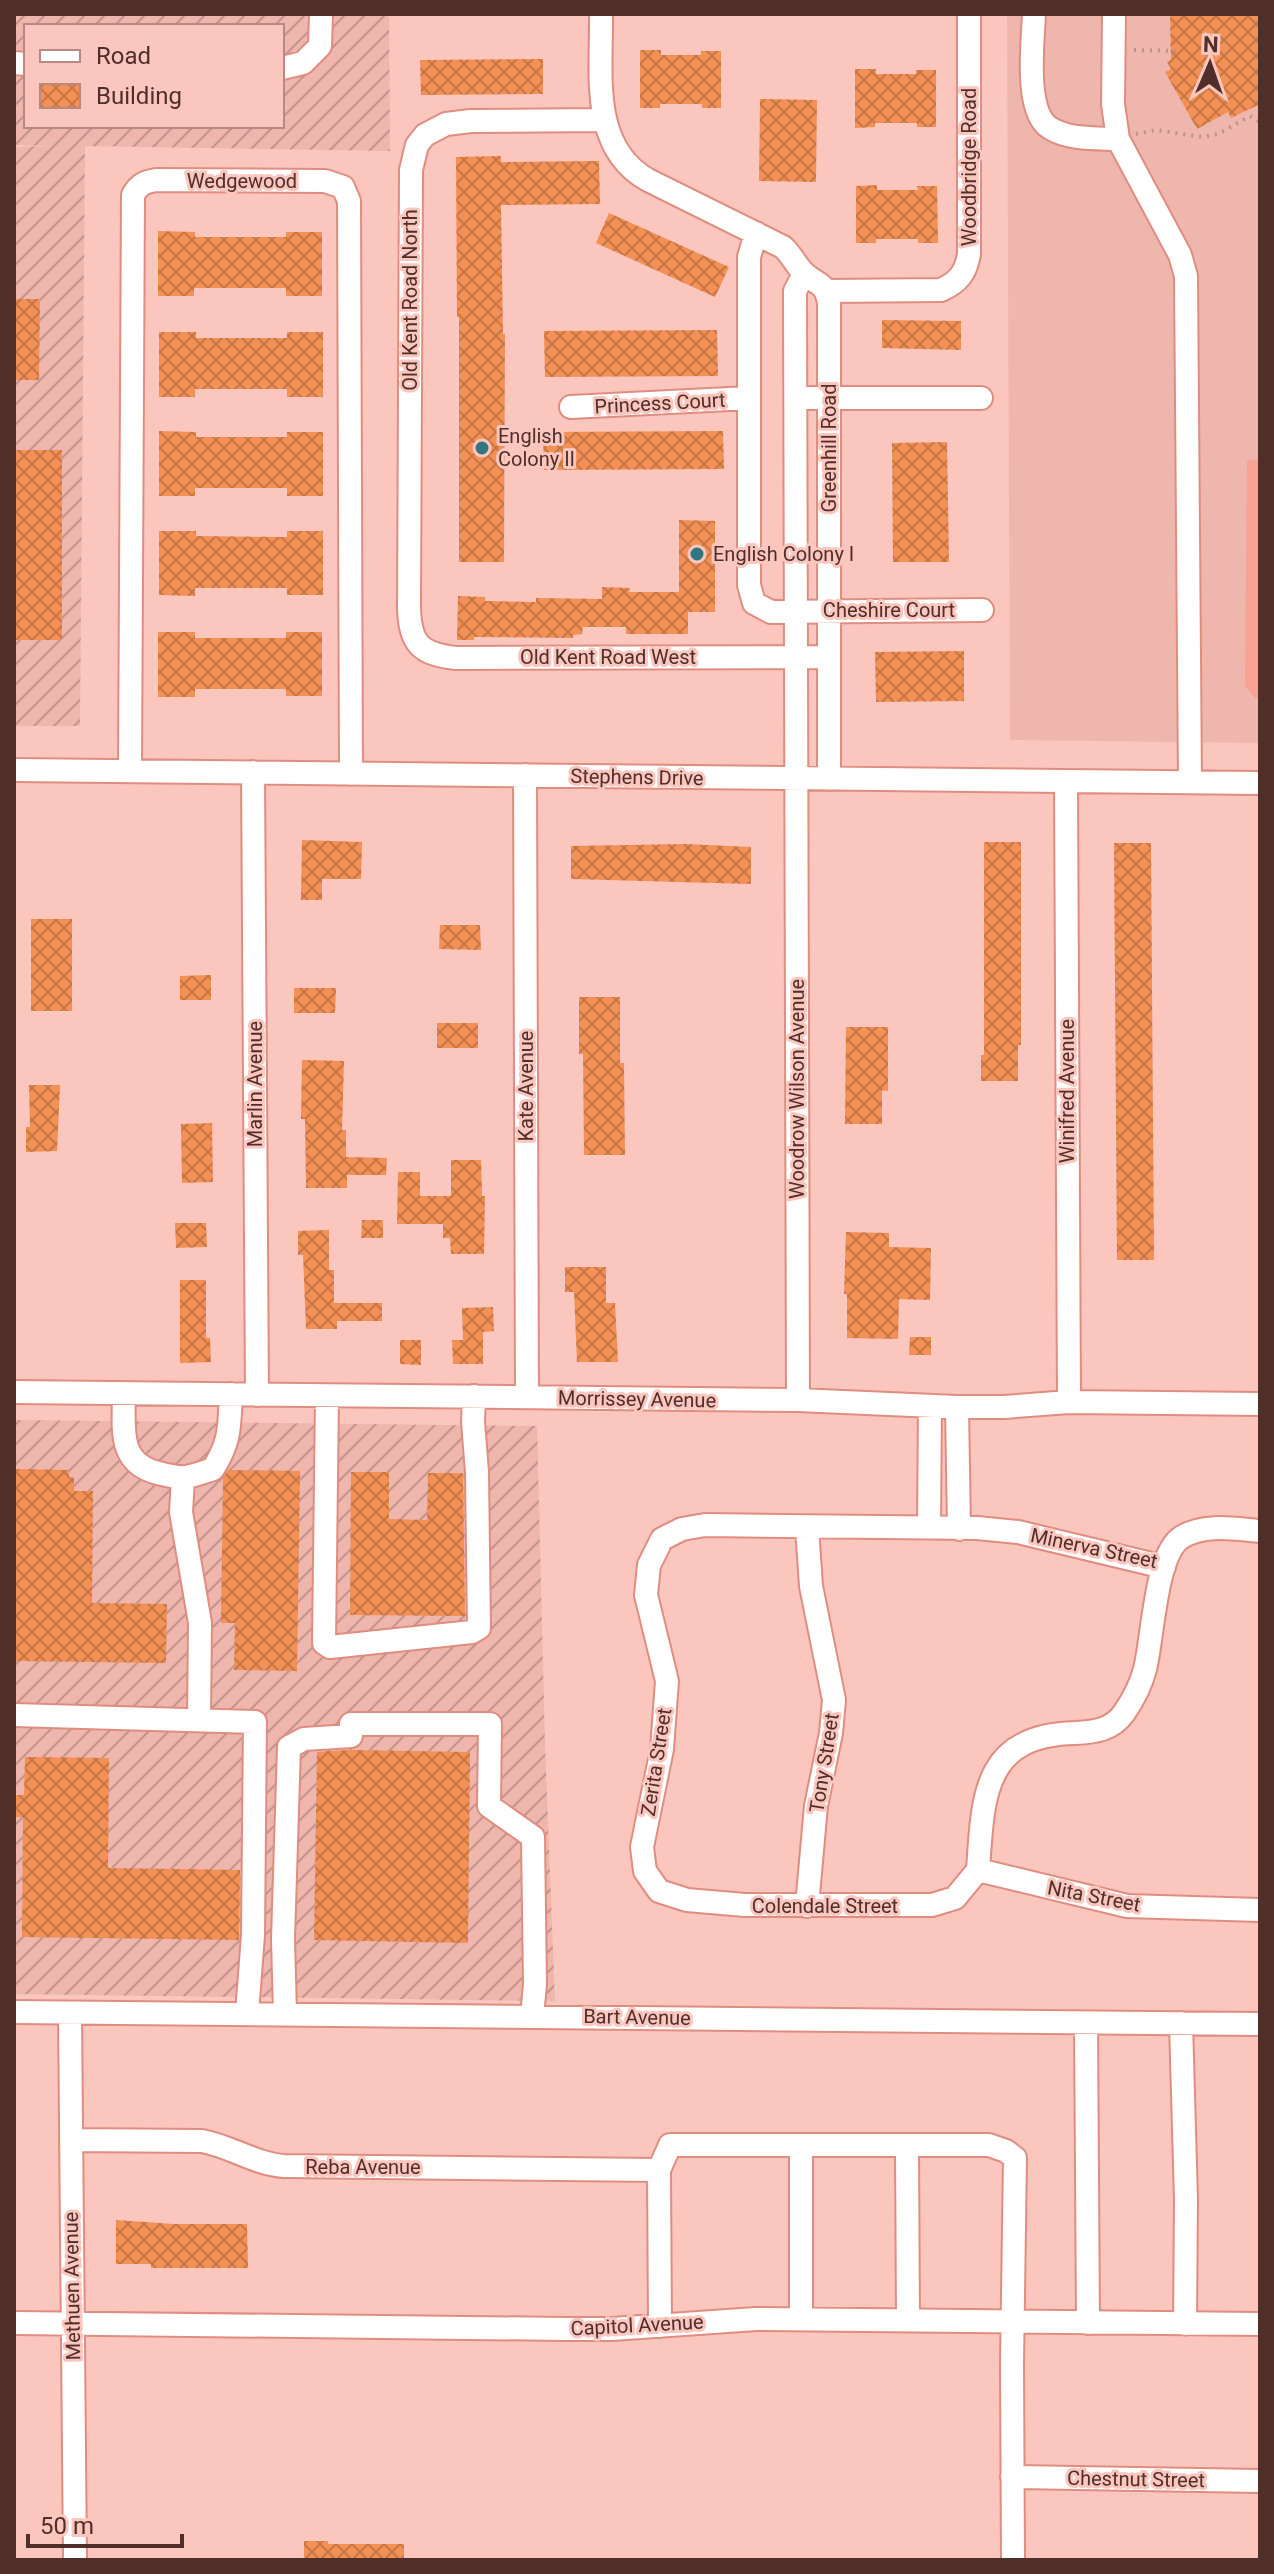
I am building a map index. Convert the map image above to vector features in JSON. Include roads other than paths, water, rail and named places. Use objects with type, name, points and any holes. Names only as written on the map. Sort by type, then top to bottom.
[{"type":"street","points":[[284,68],[303,63],[320,46],[321,14]]},
{"type":"street","points":[[601,14],[604,120],[616,151],[634,172],[783,247],[804,274],[818,281],[827,291]]},
{"type":"street","name":"Woodbridge Road","points":[[827,291],[941,290],[953,285],[962,276],[969,254],[969,14]]},
{"type":"street","points":[[1034,14],[1033,102],[1042,122],[1052,130],[1072,135],[1126,137]]},
{"type":"street","points":[[1114,14],[1113,104],[1180,255],[1186,276],[1190,782]]},
{"type":"street","name":"Old Kent Road North","points":[[421,647],[410,627],[409,607],[413,157],[417,145],[425,135],[446,124],[604,120]]},
{"type":"street","name":"Wedgewood","points":[[130,771],[133,195],[144,182],[156,180],[325,181],[343,187],[349,201],[351,774]]},
{"type":"street","name":"Cheshire Court","points":[[756,233],[749,257],[750,596],[761,609],[771,612],[982,610]]},
{"type":"street","name":"Greenhill Road","points":[[795,778],[798,741],[795,291],[804,274]]},
{"type":"street","name":"Greenhill Road","points":[[827,291],[829,779]]},
{"type":"street","name":"Princess Court","points":[[571,407],[749,398]]},
{"type":"street","points":[[796,398],[981,398]]},
{"type":"street","name":"Old Kent Road West","points":[[421,647],[434,655],[456,658],[829,657]]},
{"type":"street","name":"Stephens Drive","points":[[14,770],[1260,783]]},
{"type":"street","name":"Marlin Avenue","points":[[253,772],[257,1395]]},
{"type":"street","name":"Kate Avenue","points":[[525,775],[527,1397]]},
{"type":"street","name":"Woodrow Wilson Avenue","points":[[795,778],[798,1400]]},
{"type":"street","name":"Winifred Avenue","points":[[1066,781],[1069,1402]]},
{"type":"street","name":"Morrissey Avenue","points":[[14,1392],[798,1400],[957,1407],[1069,1402],[1260,1404]]},
{"type":"street","points":[[124,1393],[125,1433],[131,1459],[142,1469],[183,1479],[213,1469],[222,1455],[227,1445],[231,1394]]},
{"type":"street","points":[[327,1396],[324,1643],[330,1647],[472,1632],[479,1628],[474,1396]]},
{"type":"street","points":[[929,1527],[930,1406]]},
{"type":"street","points":[[957,1407],[959,1529]]},
{"type":"street","points":[[183,1479],[183,1524],[200,1623],[199,1720]]},
{"type":"street","name":"Minerva Street","points":[[662,1539],[682,1529],[705,1525],[929,1527],[1018,1532],[1164,1567],[1170,1549],[1180,1538],[1195,1532],[1214,1528],[1260,1531]]},
{"type":"street","name":"Tony Street","points":[[807,1527],[811,1586],[834,1700],[829,1746],[816,1806],[807,1906]]},
{"type":"street","name":"Zerita Street","points":[[659,1891],[645,1871],[642,1847],[660,1763],[666,1714],[667,1681],[646,1595],[649,1565],[662,1539]]},
{"type":"street","points":[[978,1870],[986,1794],[996,1766],[1035,1738],[1052,1733],[1095,1732],[1107,1728],[1123,1714],[1136,1693],[1144,1670],[1164,1567]]},
{"type":"street","points":[[14,1715],[255,1722],[253,1935],[247,2013]]},
{"type":"street","points":[[285,2013],[283,1939],[289,1747],[304,1739],[351,1736],[351,1724],[490,1724],[489,1806],[533,1837],[535,1985],[532,2016]]},
{"type":"street","name":"Colendale Street","points":[[659,1891],[687,1900],[745,1905],[932,1905],[955,1898],[978,1870]]},
{"type":"street","name":"Nita Street","points":[[978,1870],[1127,1906],[1260,1910]]},
{"type":"street","name":"Bart Avenue","points":[[14,2012],[1260,2024]]},
{"type":"street","name":"Methuen Avenue","points":[[70,2013],[75,2560]]},
{"type":"street","points":[[1086,2023],[1088,2323]]},
{"type":"street","points":[[1181,2023],[1186,2200],[1185,2324]]},
{"type":"street","name":"Reba Avenue","points":[[71,2140],[202,2141],[221,2145],[260,2162],[284,2166],[659,2170]]},
{"type":"street","points":[[660,2326],[659,2170],[670,2145],[989,2145],[1006,2151],[1015,2158],[1013,2560]]},
{"type":"street","points":[[801,2145],[801,2319]]},
{"type":"street","points":[[907,2146],[908,2320]]},
{"type":"street","name":"Capitol Avenue","points":[[14,2323],[567,2329],[801,2319],[1260,2324]]},
{"type":"street","name":"Chestnut Street","points":[[1012,2477],[1260,2481]]},
{"type":"place","name":"English Colony II","points":[[482,448]]},
{"type":"place","name":"English Colony I","points":[[697,554]]}]
